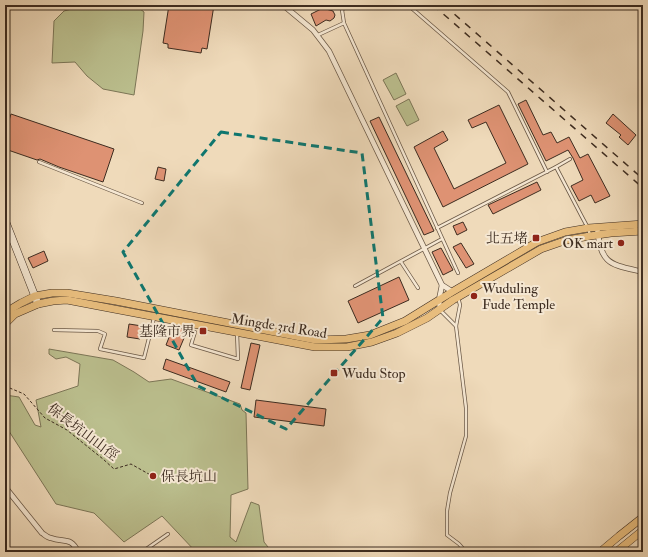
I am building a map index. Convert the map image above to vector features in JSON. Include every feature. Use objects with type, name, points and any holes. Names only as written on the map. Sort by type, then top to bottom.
[{"type":"main road","name":"Mingde 3rd Road","points":[[5,324],[15,314],[38,304],[67,300],[315,348],[347,347],[372,342],[397,333],[427,318],[458,297],[541,249],[567,240],[598,235],[611,230],[643,224]]},
{"type":"main road","name":"Mingde 3rd Road","points":[[5,314],[11,309],[35,296],[67,292],[316,340],[346,339],[370,335],[405,321],[538,242],[565,232],[598,227],[611,230],[643,231]]},
{"type":"main road","points":[[237,333],[238,325]]},
{"type":"main road","points":[[600,552],[643,518]]},
{"type":"main road","points":[[616,552],[643,530]]},
{"type":"street","points":[[284,5],[318,35],[329,51],[442,285],[458,297]]},
{"type":"street","points":[[5,220],[38,304]]},
{"type":"street","points":[[598,227],[598,235],[602,253],[609,262],[620,267],[643,272]]},
{"type":"street","points":[[440,310],[439,300],[442,285]]},
{"type":"street","points":[[5,487],[42,533],[51,538],[68,540],[76,547],[78,552]]},
{"type":"lane","points":[[346,5],[342,10],[344,23],[458,273]]},
{"type":"lane","points":[[408,5],[508,92],[547,172]]},
{"type":"lane","points":[[318,35],[344,23]]},
{"type":"lane","points":[[437,228],[570,159]]},
{"type":"lane","points":[[39,162],[142,203]]},
{"type":"lane","points":[[556,167],[588,228],[590,236]]},
{"type":"lane","points":[[355,286],[442,239]]},
{"type":"lane","points":[[401,262],[418,288]]},
{"type":"lane","points":[[458,297],[460,305],[456,326],[466,408],[466,436],[450,493],[447,511],[447,535],[466,552]]},
{"type":"lane","points":[[440,310],[456,326]]},
{"type":"lane","points":[[54,330],[98,331],[104,334],[100,349],[144,358],[155,317]]},
{"type":"lane","points":[[195,332],[191,345],[238,359],[237,333]]},
{"type":"lane","points":[[142,552],[168,534]]},
{"type":"path","name":"保長坑山山徑","points":[[5,386],[24,394],[45,418],[67,430],[114,469],[131,464],[154,477]]},
{"type":"highlighted area","points":[[221,132],[362,153],[383,318],[286,429],[198,386],[123,252]]},
{"type":"green space","points":[[83,5],[135,5],[144,12],[143,31],[134,95],[103,89],[87,76],[75,62],[52,63],[54,21],[64,11]]},
{"type":"green space","points":[[396,73],[406,94],[394,100],[383,80]]},
{"type":"green space","points":[[409,99],[419,120],[407,126],[396,106]]},
{"type":"green space","points":[[49,349],[113,360],[149,382],[171,379],[240,404],[242,410],[246,413],[248,489],[231,495],[230,537],[236,542],[251,502],[259,505],[264,542],[272,552],[196,552],[162,516],[124,542],[94,513],[56,504],[5,425],[5,395],[19,397],[35,425],[41,427],[36,400],[78,386],[80,364],[66,357],[56,359],[49,354]]},
{"type":"building","points":[[169,5],[214,5],[207,49],[202,48],[201,53],[168,48],[168,44],[163,43]]},
{"type":"building","points":[[325,7],[326,9],[333,11],[335,15],[334,18],[330,21],[326,20],[316,26],[311,14]]},
{"type":"building","points":[[526,100],[543,135],[551,132],[557,143],[569,137],[580,158],[588,154],[610,196],[595,203],[591,195],[579,201],[571,186],[583,180],[573,158],[568,150],[546,161],[518,104]]},
{"type":"building","points":[[499,105],[528,164],[443,207],[414,147],[443,131],[448,140],[434,148],[454,189],[506,163],[486,122],[472,128],[468,120]]},
{"type":"building","points":[[11,114],[114,149],[103,182],[40,159],[37,160],[5,149],[5,133]]},
{"type":"building","points":[[613,114],[636,135],[628,145],[619,137],[621,135],[606,123]]},
{"type":"building","points":[[379,117],[434,231],[424,235],[370,121]]},
{"type":"building","points":[[158,167],[166,169],[164,181],[155,179]]},
{"type":"building","points":[[537,182],[541,190],[493,214],[488,205]]},
{"type":"building","points":[[463,222],[467,230],[457,235],[453,226]]},
{"type":"building","points":[[461,243],[474,264],[466,268],[453,247]]},
{"type":"building","points":[[441,248],[453,270],[443,275],[432,252]]},
{"type":"building","points":[[44,251],[48,261],[33,268],[28,258]]},
{"type":"building","points":[[399,277],[409,300],[358,323],[348,301]]},
{"type":"building","points":[[129,324],[142,326],[140,339],[127,337]]},
{"type":"building","points":[[174,325],[187,331],[179,350],[166,345]]},
{"type":"building","points":[[251,343],[260,345],[250,390],[241,388]]},
{"type":"building","points":[[166,359],[230,382],[226,392],[163,369]]},
{"type":"building","points":[[256,400],[326,409],[324,426],[254,417]]},
{"type":"railway","points":[[433,5],[643,188]]},
{"type":"railway","points":[[444,5],[643,179]]},
{"type":"place","name":"北五堵","points":[[536,238]]},
{"type":"place","name":"OK mart","points":[[621,243]]},
{"type":"place","name":"Wuduling Fude Temple","points":[[474,296]]},
{"type":"place","name":"基隆市界","points":[[203,331]]},
{"type":"place","name":"Wudu Stop","points":[[334,373]]},
{"type":"place","name":"保長坑山","points":[[153,476]]}]
